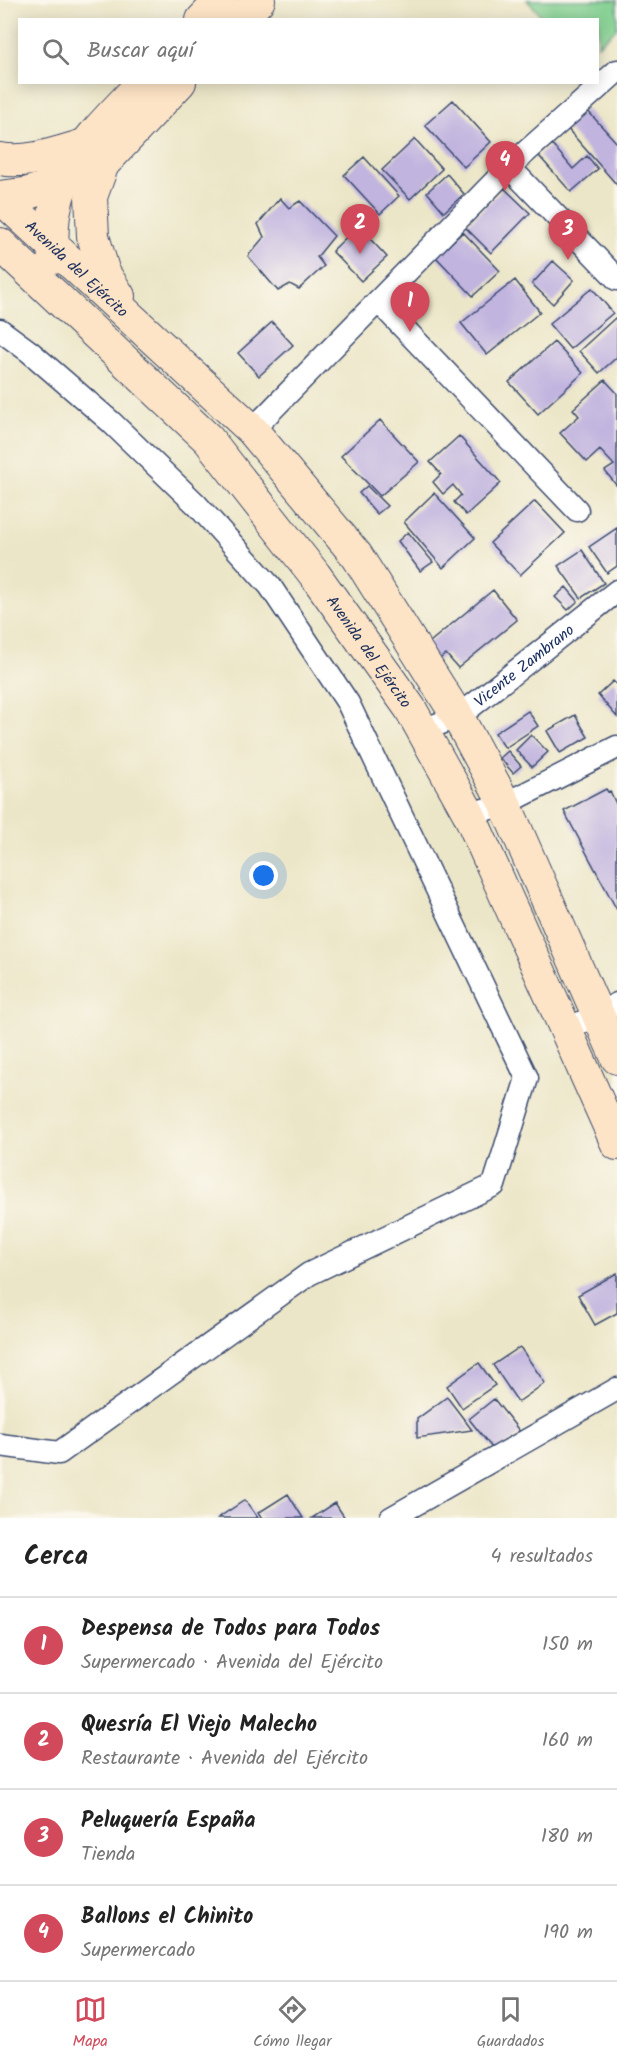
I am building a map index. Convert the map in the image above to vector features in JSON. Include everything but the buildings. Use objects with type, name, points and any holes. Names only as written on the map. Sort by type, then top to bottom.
[{"type":"main road","points":[[204,18],[221,0]]},
{"type":"main road","points":[[242,18],[259,0]]},
{"type":"main road","points":[[0,196],[25,194],[61,183],[81,171],[142,84]]},
{"type":"main road","points":[[0,159],[93,155],[178,84]]},
{"type":"main road","points":[[93,155],[91,197],[93,236],[104,273],[138,323]]},
{"type":"main road","points":[[61,183],[54,215],[52,245],[58,280],[67,305]]},
{"type":"main road","name":"Avenida del Ejército","points":[[0,196],[252,430],[357,556],[458,717],[505,804],[607,1009],[617,1058]]},
{"type":"main road","name":"Avenida del Ejército","points":[[0,244],[208,439],[315,575],[410,708],[469,814],[617,1144]]},
{"type":"street","points":[[252,430],[509,167],[617,71]]},
{"type":"street","points":[[509,167],[617,279]]},
{"type":"street","points":[[378,301],[578,510]]},
{"type":"street","points":[[0,330],[30,352],[111,422],[198,505],[270,586],[348,703],[527,1078],[494,1185],[309,1274],[59,1454],[0,1445]]},
{"type":"street","name":"Vicente Zambrano","points":[[423,730],[458,717],[617,591]]},
{"type":"street","points":[[469,814],[505,804],[617,747]]},
{"type":"street","points":[[567,1030],[607,1009]]},
{"type":"street","points":[[392,1518],[617,1389]]},
{"type":"green space","points":[[527,0],[617,0],[617,28],[599,44],[599,18],[543,18]]},
{"type":"place","name":"Ballons el Chinito","points":[[505,191]]},
{"type":"place","name":"Quesría El Viejo Malecho","points":[[360,254]]},
{"type":"place","name":"Peluquería España","points":[[568,260]]},
{"type":"place","name":"Despensa de Todos para Todos","points":[[410,332]]}]
